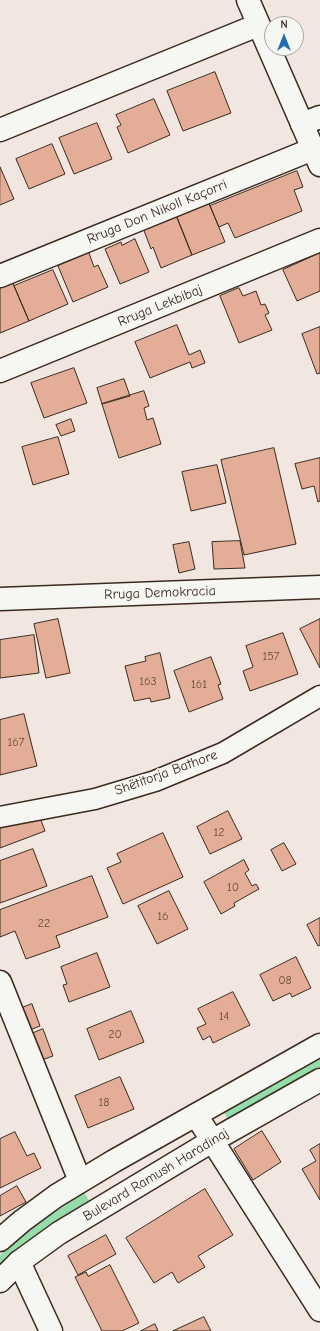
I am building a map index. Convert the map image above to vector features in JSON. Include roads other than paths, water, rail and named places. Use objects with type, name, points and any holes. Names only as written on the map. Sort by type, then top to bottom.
[{"type":"street","points":[[248,0],[258,25],[311,121],[317,157]]},
{"type":"street","points":[[0,130],[258,25]]},
{"type":"street","name":"Rruga Don Nikoll Kaçorri","points":[[0,276],[317,157]]},
{"type":"street","name":"Rruga Lekbibaj","points":[[0,371],[320,240]]},
{"type":"street","name":"Rruga Demokracia","points":[[0,599],[320,587]]},
{"type":"street","name":"Shëtitorja Bathore","points":[[0,817],[95,799],[155,781],[222,753],[320,696]]},
{"type":"street","points":[[0,982],[80,1181]]},
{"type":"street","points":[[0,1240],[22,1221],[56,1196],[80,1181],[320,1044]]},
{"type":"street","name":"Bulevard Ramush Haradinaj","points":[[0,1281],[19,1262],[59,1233],[212,1141],[320,1080]]},
{"type":"street","points":[[196,1115],[320,1310]]},
{"type":"street","points":[[19,1262],[51,1331]]}]
